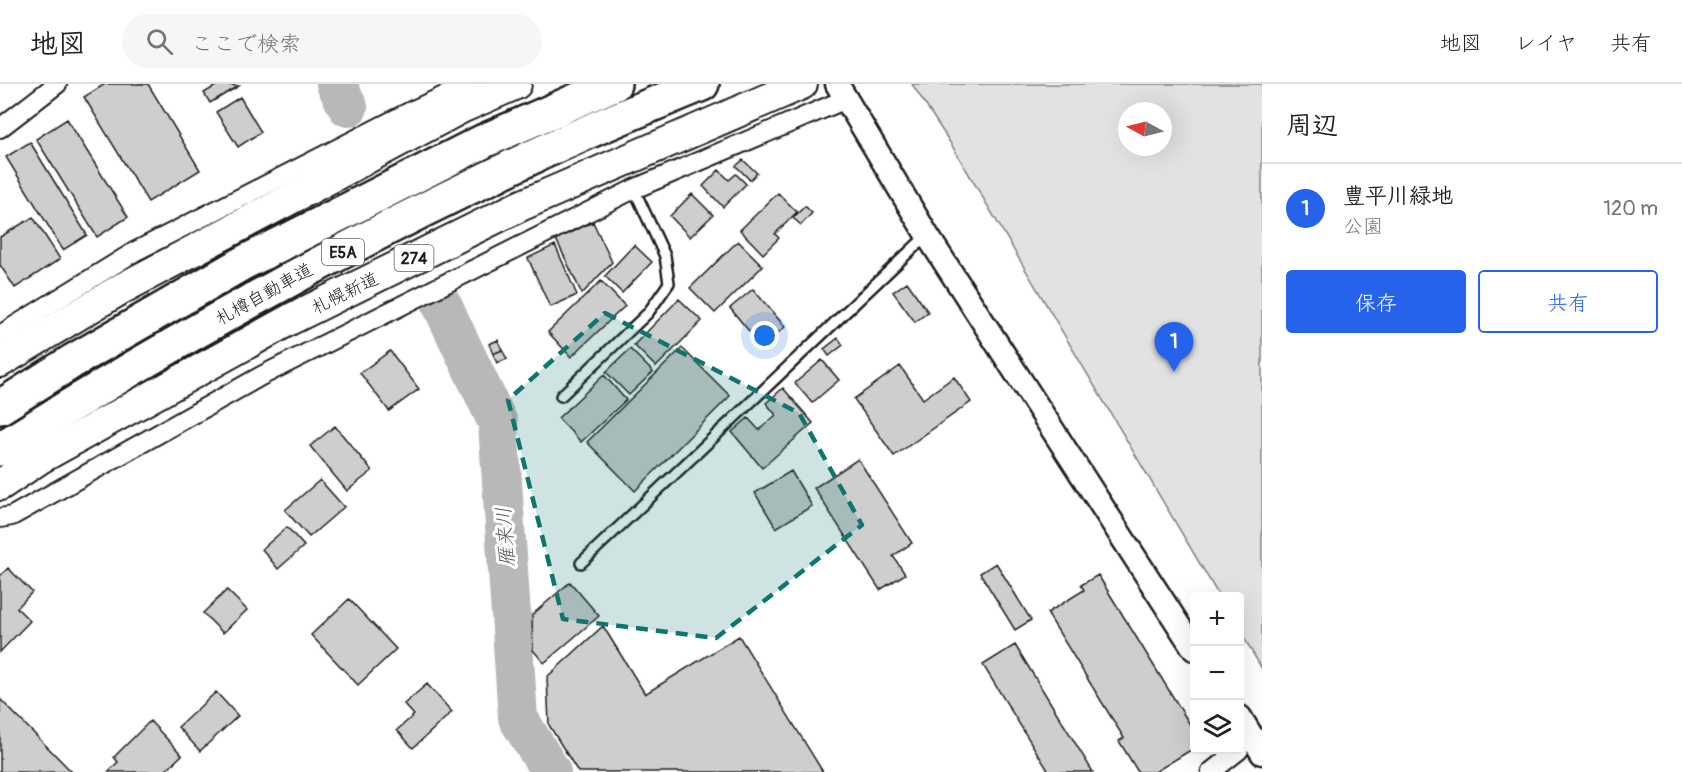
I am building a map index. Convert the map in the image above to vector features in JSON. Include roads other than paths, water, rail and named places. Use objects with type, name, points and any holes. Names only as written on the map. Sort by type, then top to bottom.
[{"type":"highway","points":[[0,362],[121,289],[461,108],[516,84]]},
{"type":"highway","name":"札樽自動車道","points":[[0,407],[73,361],[243,263],[484,141],[614,84]]},
{"type":"highway","name":"札樽自動車道","points":[[0,449],[92,391],[268,291],[500,172],[589,131],[702,84]]},
{"type":"highway","name":"札幌新道","points":[[0,485],[39,459],[291,319],[520,206],[802,84]]},
{"type":"street","points":[[0,128],[57,84]]},
{"type":"street","points":[[0,335],[134,252],[411,111],[470,84]]},
{"type":"street","points":[[0,518],[12,516],[261,376],[634,189],[842,92],[927,235],[1192,646]]},
{"type":"street","points":[[1211,772],[1248,747]]},
{"type":"lane","points":[[561,396],[648,313],[669,283],[665,256],[634,189]]},
{"type":"lane","points":[[580,563],[927,235]]},
{"type":"waterway","name":"雁来川","points":[[336,84],[348,107]]},
{"type":"waterway","name":"雁来川","points":[[442,305],[498,423],[518,718],[551,772]]},
{"type":"place","name":"豊平川緑地","points":[[1174,372]]}]
